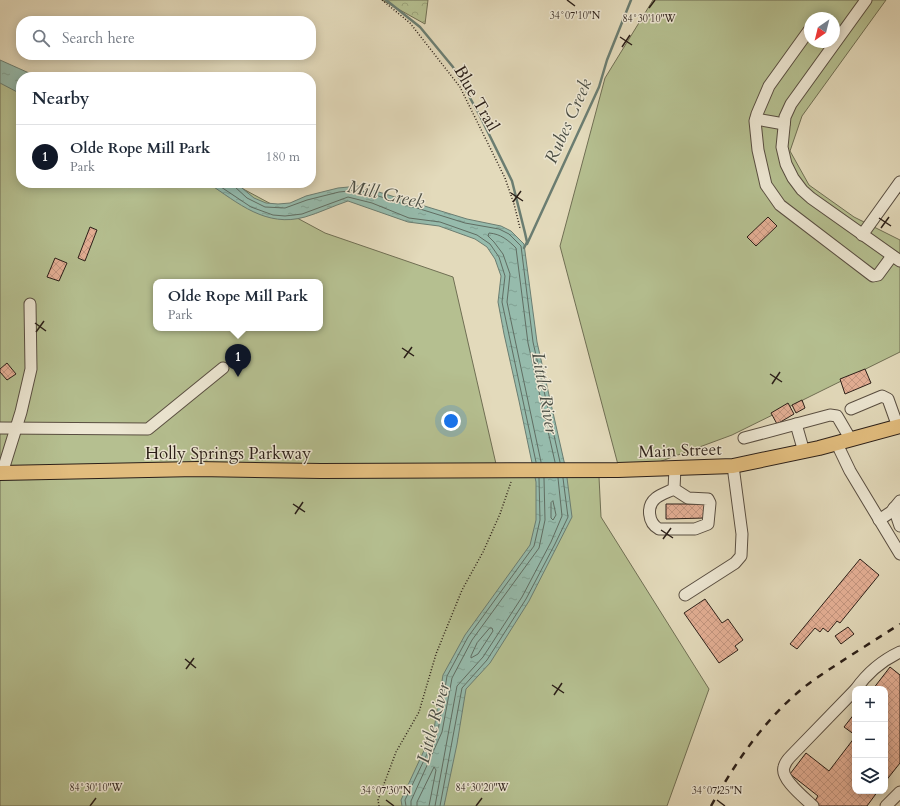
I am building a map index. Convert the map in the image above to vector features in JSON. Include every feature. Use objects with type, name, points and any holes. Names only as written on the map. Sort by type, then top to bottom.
[{"type":"main road","name":"Main Street","points":[[456,470],[618,470],[733,466],[804,452],[899,426]]},
{"type":"main road","name":"Holly Springs Parkway","points":[[1,473],[197,470],[456,470]]},
{"type":"street","points":[[840,30],[866,0]]},
{"type":"street","points":[[804,37],[769,86],[756,119],[758,150],[766,185],[780,205],[873,276],[878,275],[896,259],[802,190],[793,178],[786,164],[782,147],[784,124],[791,104],[827,48]]},
{"type":"street","points":[[756,119],[784,124]]},
{"type":"street","points":[[862,235],[899,185]]},
{"type":"street","points":[[1,473],[16,427],[31,369],[30,304]]},
{"type":"street","points":[[0,428],[148,429],[223,368]]},
{"type":"street","points":[[851,410],[882,396],[886,397],[888,398],[899,426]]},
{"type":"street","points":[[744,438],[830,414],[837,416],[851,440]]},
{"type":"street","points":[[796,424],[804,452]]},
{"type":"street","points":[[837,444],[879,520],[900,554]]},
{"type":"street","points":[[684,595],[736,563],[741,556],[742,534],[733,466]]},
{"type":"street","points":[[674,489],[675,468]]},
{"type":"street","points":[[674,489],[688,498],[708,500],[710,503],[708,524],[695,529],[658,529],[654,527],[650,517],[650,507],[655,498],[674,489]]},
{"type":"street","points":[[879,520],[897,505]]},
{"type":"street","points":[[897,505],[900,526]]},
{"type":"street","points":[[857,686],[869,671],[887,658],[900,652]]},
{"type":"street","points":[[813,806],[787,780],[783,772],[784,766],[791,756],[852,692]]},
{"type":"street","points":[[886,806],[900,792]]},
{"type":"path","name":"Blue Trail","points":[[382,0],[410,23],[460,86],[505,178],[520,228]]},
{"type":"path","points":[[379,806],[378,800],[396,752],[419,712],[436,654],[450,618],[462,590],[483,552],[500,514],[512,478]]},
{"type":"green space","points":[[382,0],[428,0],[425,24]]},
{"type":"green space","points":[[653,0],[886,0],[802,116],[790,151],[809,185],[854,217],[900,240],[900,352],[732,435],[621,476],[560,246],[605,78]]},
{"type":"green space","points":[[0,72],[16,77],[16,188],[241,188],[325,233],[453,277],[499,477],[599,477],[601,517],[709,689],[667,806],[0,806]]},
{"type":"water","points":[[0,60],[27,72],[16,72],[16,91],[0,83]]},
{"type":"water","points":[[359,186],[467,219],[501,226],[511,231],[524,244],[537,342],[566,470],[572,517],[529,601],[490,663],[466,689],[457,744],[444,806],[402,806],[401,800],[434,729],[443,675],[465,635],[530,545],[536,520],[536,482],[498,302],[501,276],[495,259],[487,247],[475,239],[439,226],[408,222],[348,201],[305,217],[291,220],[278,219],[253,212],[215,188],[242,188],[254,198],[266,203],[278,204],[290,203],[306,196],[338,188]]},
{"type":"building","points":[[768,217],[777,226],[756,246],[747,237]]},
{"type":"building","points":[[90,227],[97,230],[85,261],[78,258]]},
{"type":"building","points":[[55,258],[67,263],[59,281],[47,277]]},
{"type":"building","points":[[7,363],[16,374],[7,380],[0,372],[0,369]]},
{"type":"building","points":[[865,369],[871,383],[845,394],[840,379]]},
{"type":"building","points":[[802,400],[805,408],[796,413],[792,405]]},
{"type":"building","points":[[788,403],[794,414],[777,424],[771,413]]},
{"type":"building","points":[[666,504],[705,504],[705,518],[666,519]]},
{"type":"building","points":[[860,559],[879,575],[840,623],[837,621],[828,632],[823,628],[820,632],[815,628],[797,649],[790,644]]},
{"type":"building","points":[[705,599],[722,623],[728,619],[743,640],[735,646],[738,650],[719,663],[684,613]]},
{"type":"building","points":[[848,627],[854,634],[841,644],[835,636]]},
{"type":"building","points":[[890,667],[900,675],[900,763],[888,778],[888,686],[875,686]]},
{"type":"building","points":[[852,717],[852,733],[844,727]]},
{"type":"building","points":[[852,741],[852,794],[876,794],[867,806],[815,806],[813,804],[818,796],[790,774],[806,753],[829,771]]},
{"type":"waterway","name":"Little River","points":[[386,0],[420,27],[453,67],[480,116],[512,181],[527,242],[524,248]]},
{"type":"waterway","name":"Rubes Creek","points":[[527,244],[599,87],[607,60],[631,0]]},
{"type":"railway","points":[[711,806],[732,770],[756,736],[784,706],[815,679],[900,624]]},
{"type":"place","name":"Olde Rope Mill Park","points":[[238,377]]},
{"type":"water label","name":"Mill Creek","points":[[386,194]]}]
